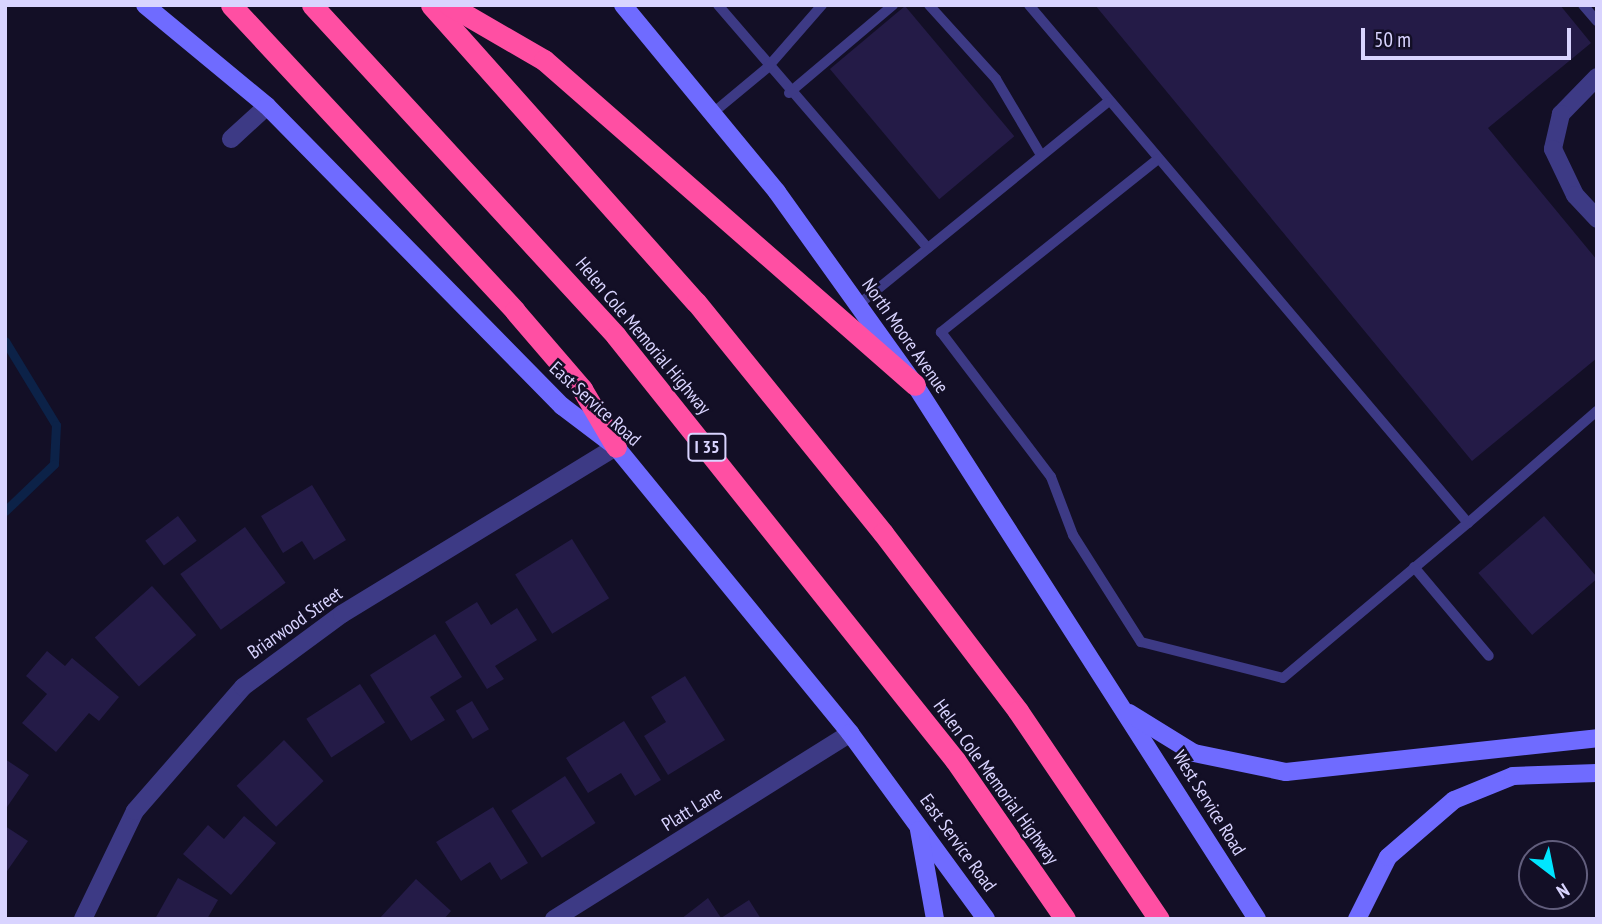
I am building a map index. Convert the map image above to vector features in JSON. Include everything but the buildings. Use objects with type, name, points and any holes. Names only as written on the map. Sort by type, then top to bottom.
[{"type":"highway","points":[[231,5],[515,311],[582,389],[616,447]]},
{"type":"highway","name":"Helen Cole Memorial Highway","points":[[312,5],[624,346],[938,738],[1065,919]]},
{"type":"highway","points":[[431,5],[696,302],[883,533],[1018,710],[1159,919]]},
{"type":"highway","points":[[449,5],[544,60],[915,385]]},
{"type":"main road","name":"East Service Road","points":[[145,5],[267,106],[562,406],[616,447],[850,733],[917,820],[986,919]]},
{"type":"main road","name":"North Moore Avenue","points":[[623,5],[714,112],[858,304],[915,385],[1125,711]]},
{"type":"main road","points":[[1125,711],[1194,752],[1286,772],[1597,738]]},
{"type":"main road","name":"West Service Road","points":[[1125,711],[1257,919]]},
{"type":"main road","points":[[1357,919],[1388,857],[1454,800],[1513,776],[1597,773]]},
{"type":"main road","points":[[917,820],[935,919]]},
{"type":"street","points":[[1597,76],[1562,114],[1553,149],[1576,195],[1597,219]]},
{"type":"street","points":[[231,139],[267,106]]},
{"type":"street","name":"Briarwood Street","points":[[83,919],[135,811],[243,687],[342,614],[616,447]]},
{"type":"street","name":"Platt Lane","points":[[554,919],[850,733]]},
{"type":"lane","points":[[718,5],[767,68],[928,248]]},
{"type":"lane","points":[[714,112],[767,68],[822,5]]},
{"type":"lane","points":[[789,93],[893,5]]},
{"type":"lane","points":[[929,5],[996,79],[1041,155]]},
{"type":"lane","points":[[1029,5],[1108,102],[1468,523]]},
{"type":"lane","points":[[1583,5],[1597,20]]},
{"type":"lane","points":[[858,304],[1108,102]]},
{"type":"lane","points":[[1158,159],[941,332],[1051,477],[1073,535],[1141,642],[1283,678],[1597,411]]},
{"type":"lane","points":[[1414,568],[1489,656]]},
{"type":"waterway","points":[[5,341],[56,425],[54,464],[5,511]]}]
